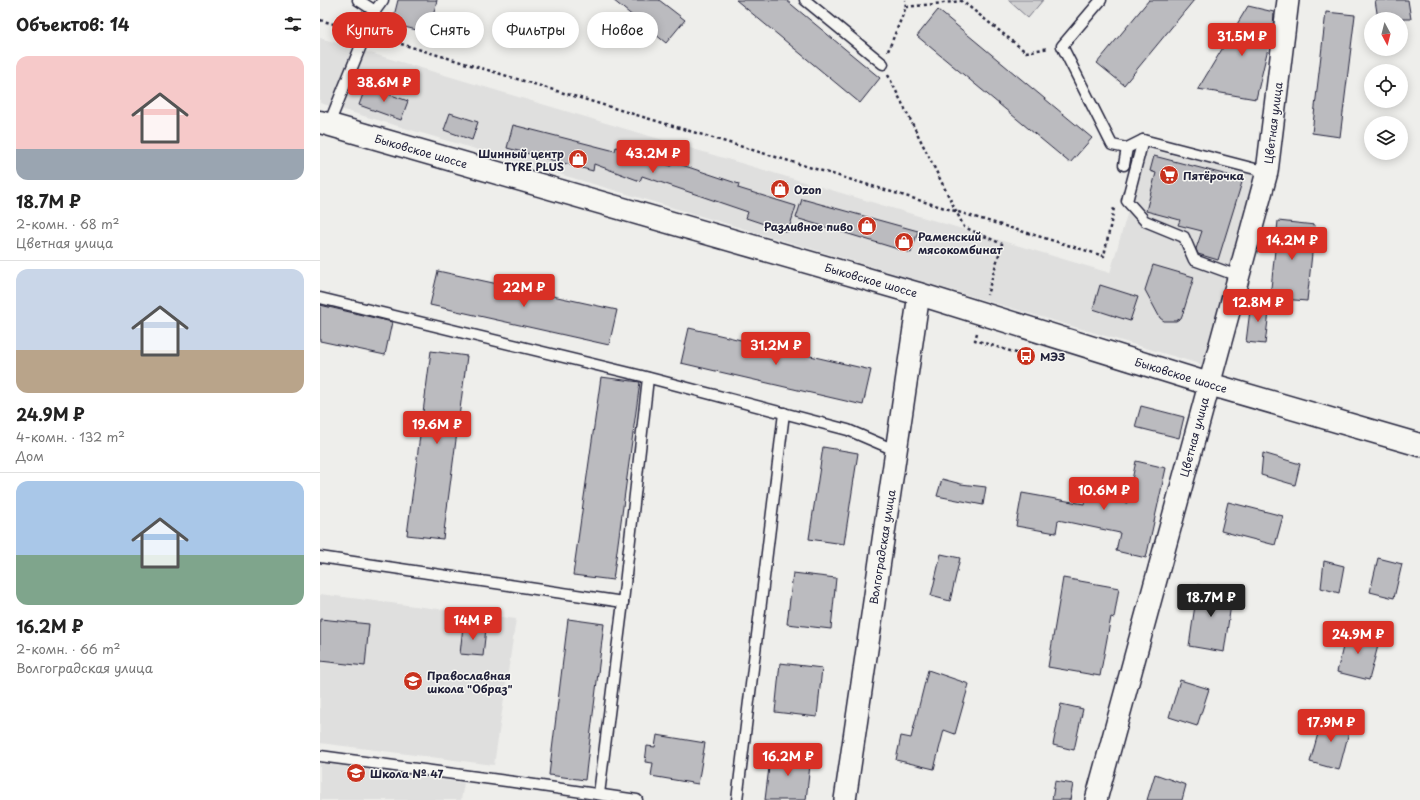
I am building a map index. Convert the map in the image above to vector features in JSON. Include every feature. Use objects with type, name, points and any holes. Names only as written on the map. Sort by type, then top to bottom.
[{"type":"main road","name":"Быковское шоссе","points":[[324,123],[920,294],[1208,384],[1420,445]]},
{"type":"street","name":"Цветная улица","points":[[1096,800],[1208,384],[1267,172],[1288,0]]},
{"type":"street","name":"Волгоградская улица","points":[[845,800],[920,294]]},
{"type":"lane","points":[[358,0],[375,11],[383,0]]},
{"type":"lane","points":[[805,0],[882,64]]},
{"type":"lane","points":[[1101,0],[1062,46],[1112,145],[1127,148],[1143,140],[1267,172]]},
{"type":"lane","points":[[324,123],[359,48]]},
{"type":"lane","points":[[1143,140],[1127,201],[1145,221],[1184,237],[1194,260],[1238,276]]},
{"type":"lane","points":[[1124,165],[1127,148]]},
{"type":"lane","points":[[320,298],[648,378],[848,430],[897,452]]},
{"type":"lane","points":[[599,794],[623,602],[648,378]]},
{"type":"lane","points":[[737,800],[784,413]]},
{"type":"lane","points":[[320,557],[623,602]]},
{"type":"lane","points":[[320,756],[637,800]]},
{"type":"path","points":[[905,0],[906,8],[882,64],[964,227],[1002,244],[975,340],[1026,356]]},
{"type":"path","points":[[906,8],[962,2],[1026,52],[1062,46]]},
{"type":"path","points":[[320,20],[332,23]]},
{"type":"path","points":[[407,45],[1104,256],[1116,203]]},
{"type":"shaded area","points":[[1008,0],[1043,0],[1028,18]]},
{"type":"shaded area","points":[[320,38],[332,42],[332,48],[354,48],[1110,273],[1146,149],[1254,174],[1203,365],[320,103]]},
{"type":"shaded area","name":"Православная школа \"Образ\"","points":[[320,594],[516,619],[494,765],[320,743]]},
{"type":"shaded area","name":"Школа № 47","points":[[320,763],[464,783],[461,800],[320,800]]},
{"type":"building","points":[[398,0],[437,0],[434,12],[415,12],[415,30],[407,28],[407,12],[395,12]]},
{"type":"building","points":[[613,0],[659,0],[685,20],[666,43],[658,37],[658,12],[628,12]]},
{"type":"building","points":[[736,0],[786,0],[880,78],[860,103]]},
{"type":"building","points":[[1149,0],[1194,0],[1124,85],[1097,63]]},
{"type":"building","points":[[1375,0],[1408,0],[1411,19],[1408,19],[1408,12],[1377,12]]},
{"type":"building","points":[[1248,6],[1274,12],[1273,27],[1256,99],[1198,89]]},
{"type":"building","points":[[938,10],[1092,138],[1070,163],[917,36]]},
{"type":"building","points":[[1326,12],[1355,15],[1340,137],[1312,133]]},
{"type":"building","points":[[366,86],[408,101],[401,120],[359,105]]},
{"type":"building","points":[[450,113],[478,122],[472,140],[444,130]]},
{"type":"building","points":[[513,125],[615,151],[616,147],[671,166],[673,162],[739,184],[738,188],[796,206],[788,232],[746,218],[748,212],[642,176],[640,181],[594,164],[593,171],[507,148]]},
{"type":"building","points":[[1154,156],[1243,179],[1218,260],[1198,254],[1196,249],[1202,231],[1178,225],[1180,220],[1146,211],[1156,173],[1150,171]]},
{"type":"building","points":[[802,199],[918,231],[911,253],[796,218]]},
{"type":"building","points":[[1278,221],[1315,225],[1307,301],[1270,298]]},
{"type":"building","points":[[1153,265],[1194,277],[1181,318],[1176,321],[1164,321],[1160,318],[1145,290]]},
{"type":"building","points":[[438,271],[617,310],[609,345],[430,305]]},
{"type":"building","points":[[1100,285],[1138,297],[1130,321],[1093,309]]},
{"type":"building","points":[[1251,302],[1270,304],[1265,344],[1246,342]]},
{"type":"building","points":[[320,305],[392,322],[385,355],[320,341]]},
{"type":"building","points":[[689,328],[871,370],[863,405],[681,363]]},
{"type":"building","points":[[431,351],[467,356],[443,539],[407,535]]},
{"type":"building","points":[[601,377],[640,382],[613,580],[573,575]]},
{"type":"building","points":[[1141,406],[1184,417],[1179,438],[1135,427]]},
{"type":"building","points":[[823,447],[858,453],[844,544],[809,539]]},
{"type":"building","points":[[1263,453],[1300,464],[1295,485],[1261,475]]},
{"type":"building","points":[[1136,461],[1166,468],[1146,558],[1116,551],[1120,533],[1058,520],[1056,533],[1016,526],[1022,493],[1084,504],[1086,495],[1127,503]]},
{"type":"building","points":[[942,479],[961,484],[986,487],[983,505],[937,496]]},
{"type":"building","points":[[1228,502],[1283,516],[1275,545],[1221,531]]},
{"type":"building","points":[[941,554],[960,558],[950,601],[931,596]]},
{"type":"building","points":[[1378,558],[1402,564],[1394,598],[1370,592]]},
{"type":"building","points":[[1324,561],[1344,566],[1339,593],[1321,588]]},
{"type":"building","points":[[793,573],[836,578],[831,629],[787,624]]},
{"type":"building","points":[[1063,578],[1119,588],[1114,618],[1111,617],[1100,676],[1048,667]]},
{"type":"building","points":[[1198,585],[1233,591],[1224,652],[1189,646]]},
{"type":"building","points":[[320,619],[369,624],[365,666],[320,661]]},
{"type":"building","points":[[568,619],[604,624],[585,780],[549,775]]},
{"type":"building","points":[[463,626],[486,628],[483,656],[460,654]]},
{"type":"building","points":[[1347,630],[1380,638],[1369,680],[1337,672]]},
{"type":"building","points":[[780,663],[822,668],[817,717],[775,712]]},
{"type":"building","points":[[928,670],[969,684],[955,734],[944,730],[934,769],[896,760],[901,736],[911,738]]},
{"type":"building","points":[[1180,680],[1209,689],[1197,726],[1169,717]]},
{"type":"building","points":[[1061,704],[1083,709],[1074,750],[1053,745]]},
{"type":"building","points":[[1323,716],[1351,724],[1339,770],[1310,762]]},
{"type":"building","points":[[657,735],[705,743],[698,784],[651,776],[653,763],[645,762],[647,746],[655,747]]},
{"type":"building","points":[[771,751],[811,756],[806,800],[765,800]]},
{"type":"building","points":[[1155,774],[1186,785],[1182,800],[1147,800]]},
{"type":"building","points":[[1055,781],[1073,784],[1070,800],[1052,800]]},
{"type":"place","name":"Шинный центр TYRE PLUS","points":[[578,159]]},
{"type":"place","name":"Пятёрочка","points":[[1169,175]]},
{"type":"place","name":"Ozon","points":[[780,189]]},
{"type":"place","name":"Разливное пиво","points":[[867,226]]},
{"type":"place","name":"Раменский мясокомбинат","points":[[904,242]]},
{"type":"place","name":"МЭЗ","points":[[1026,356]]},
{"type":"place","name":"Православная школа \"Образ\"","points":[[413,681]]},
{"type":"place","name":"Школа № 47","points":[[356,773]]}]
